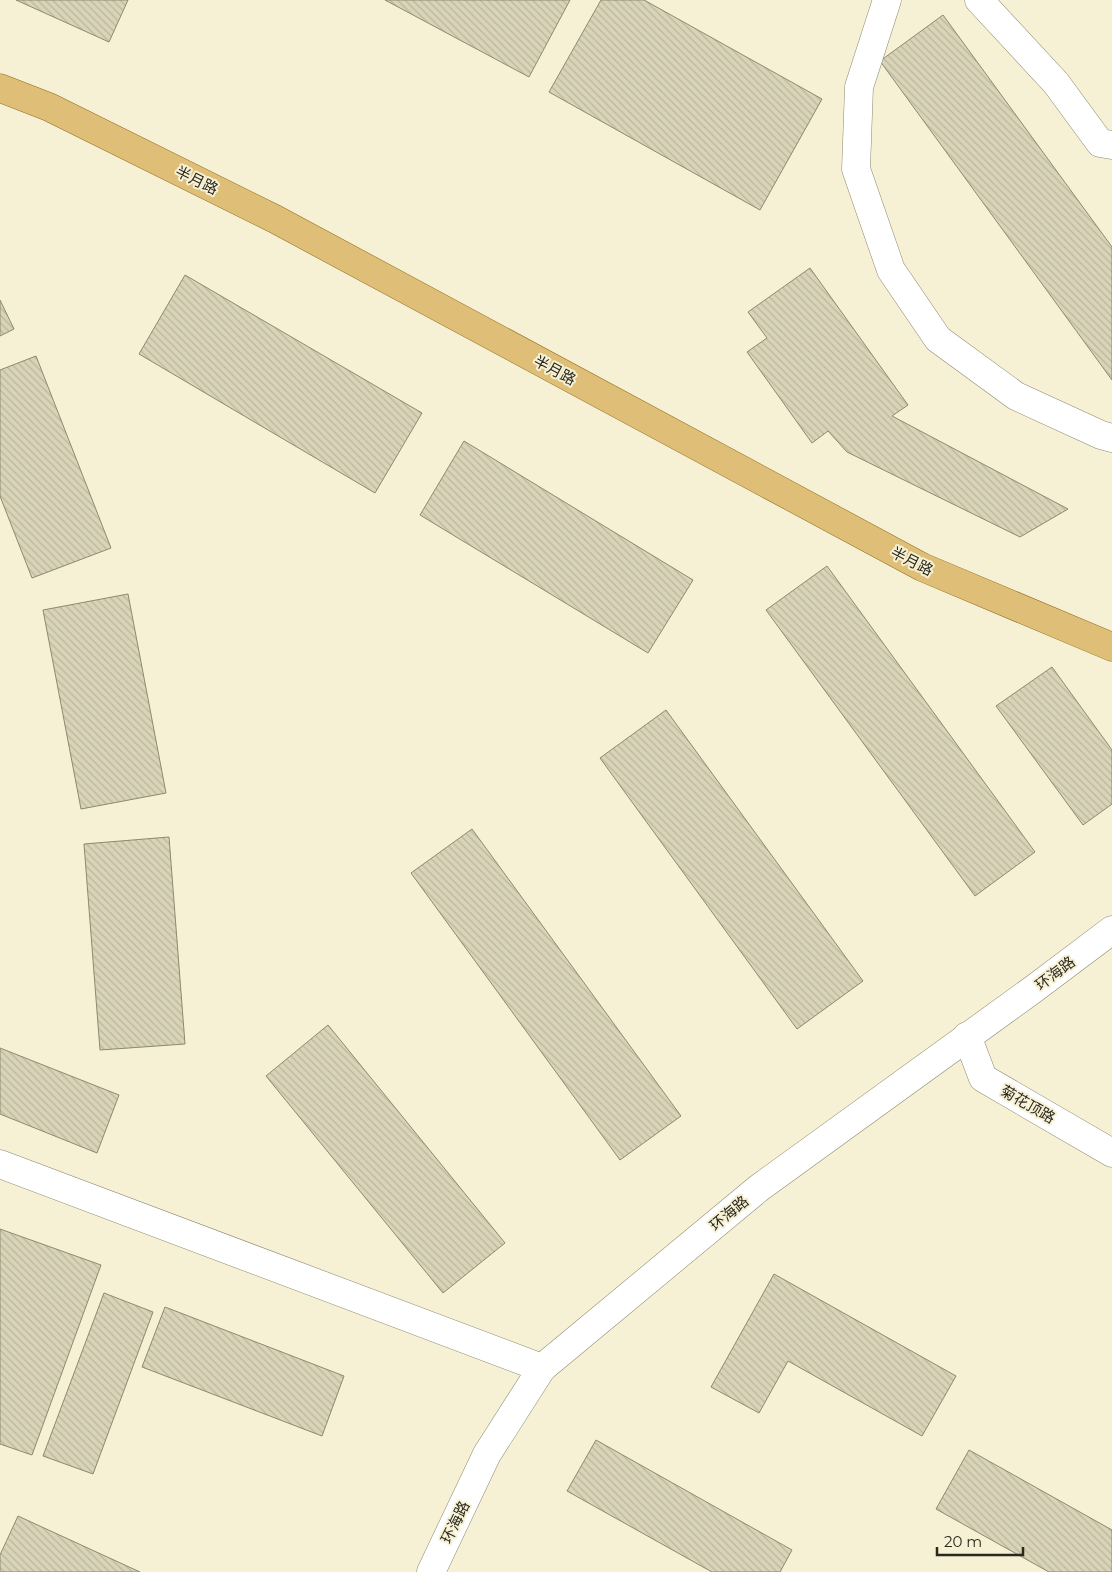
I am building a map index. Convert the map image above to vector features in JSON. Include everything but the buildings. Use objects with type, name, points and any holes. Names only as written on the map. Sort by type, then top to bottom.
[{"type":"main road","name":"半月路","points":[[0,88],[49,107],[275,219],[922,567],[1112,647]]},
{"type":"street","points":[[887,0],[859,87],[856,169],[890,270],[938,339],[1016,396],[1101,435],[1112,438]]},
{"type":"street","points":[[979,0],[1056,83],[1100,143],[1112,145]]},
{"type":"street","name":"环海路","points":[[431,1572],[488,1454],[542,1368],[759,1188],[1112,930]]},
{"type":"street","name":"菊花顶路","points":[[967,1036],[982,1078],[1112,1153]]},
{"type":"street","points":[[0,1164],[542,1368]]}]
